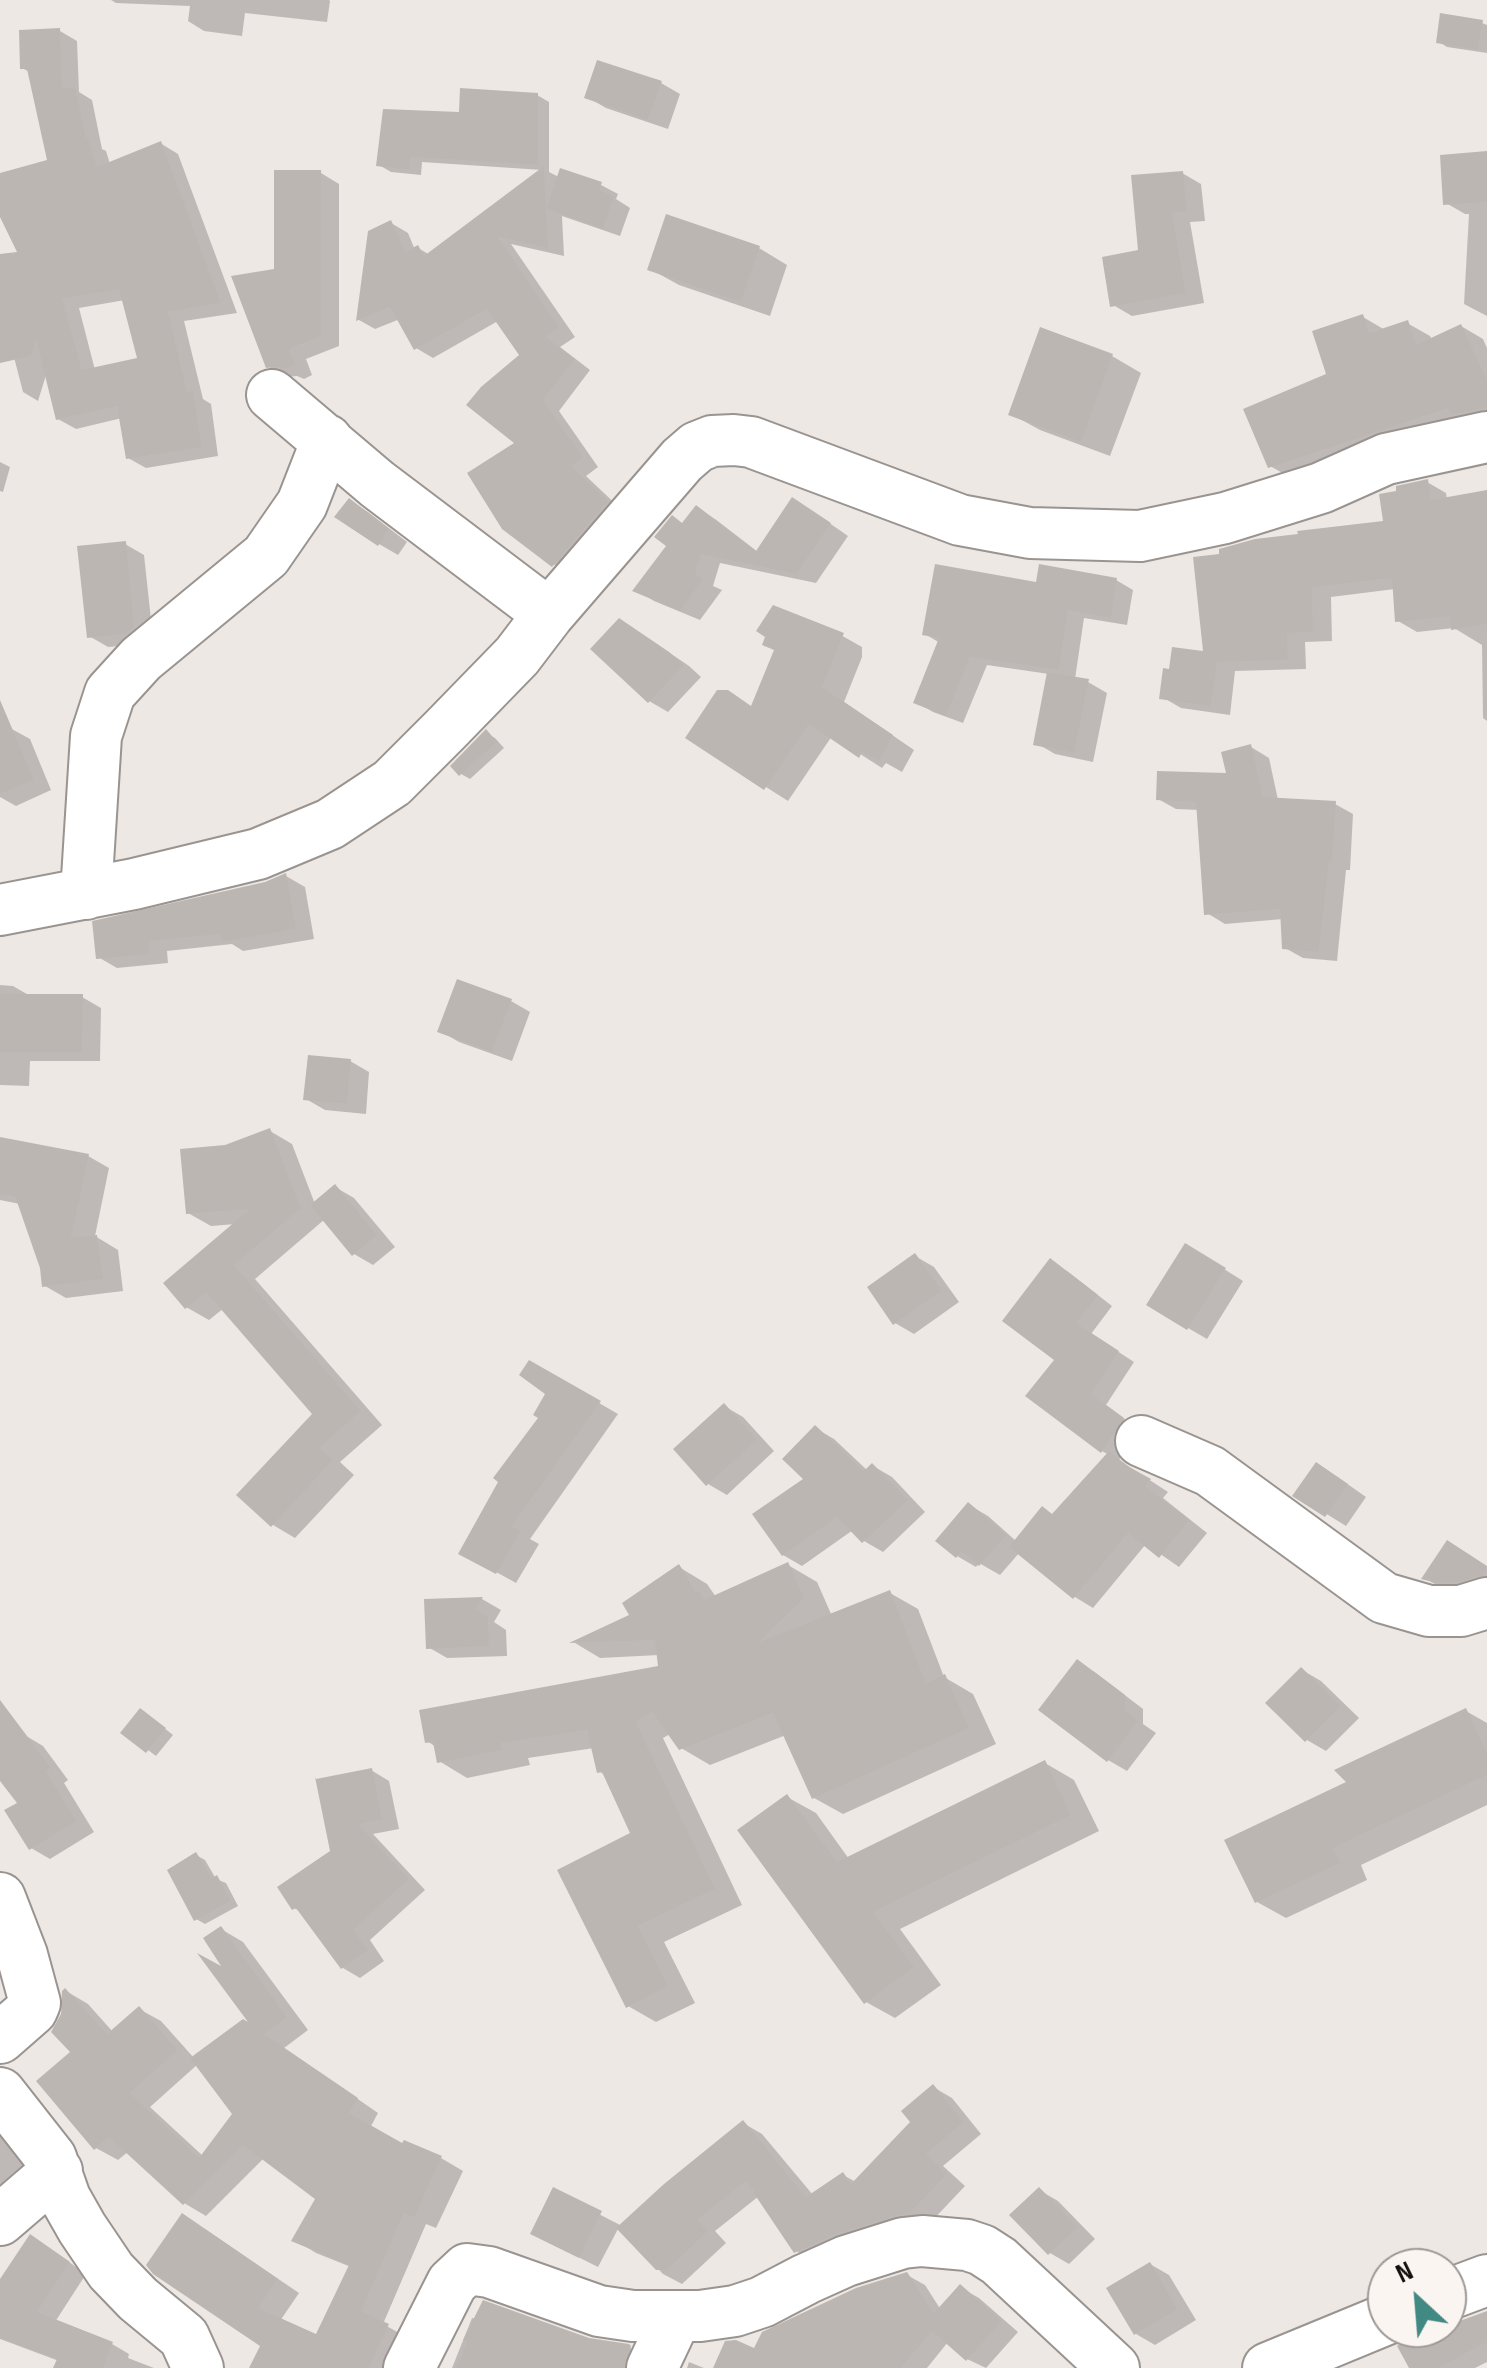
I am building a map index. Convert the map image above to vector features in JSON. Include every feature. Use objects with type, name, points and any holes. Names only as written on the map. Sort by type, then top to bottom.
[{"type":"street","points":[[272,395],[377,484],[548,614]]},
{"type":"street","points":[[0,910],[258,854],[330,824],[392,783],[516,656],[682,460],[697,447],[712,442],[751,442],[960,520],[1030,534],[1140,536],[1226,518],[1320,488],[1386,459],[1487,437]]},
{"type":"street","points":[[86,894],[96,736],[110,693],[142,659],[266,556],[302,504],[327,440]]},
{"type":"street","points":[[1141,1441],[1210,1472],[1384,1598],[1429,1611],[1487,1604]]},
{"type":"street","points":[[0,1898],[22,1954],[35,2003],[0,2038]]},
{"type":"street","points":[[0,2093],[43,2146],[57,2171],[65,2198],[94,2248],[138,2299],[184,2336],[198,2368]]},
{"type":"street","points":[[0,2220],[57,2171]]},
{"type":"street","points":[[409,2368],[452,2283],[464,2270],[472,2268],[599,2311],[633,2316],[700,2316],[736,2311],[846,2261],[922,2241],[968,2245],[999,2261],[1114,2368]]},
{"type":"street","points":[[652,2368],[676,2317]]},
{"type":"street","points":[[1268,2368],[1367,2327]]},
{"type":"building","points":[[1440,13],[1483,20],[1478,50],[1436,43]]},
{"type":"building","points":[[60,28],[62,89],[75,87],[86,139],[97,167],[161,141],[221,303],[168,312],[187,392],[193,391],[202,447],[126,459],[117,406],[56,420],[36,339],[31,356],[0,363],[0,254],[17,252],[0,217],[0,173],[47,160],[27,69],[20,69],[19,30]],"holes":[[[119,289],[137,358],[82,370],[62,299]]]},
{"type":"building","points":[[597,60],[662,81],[648,120],[584,98]]},
{"type":"building","points":[[460,88],[538,93],[538,165],[411,157],[409,170],[376,166],[383,109],[459,112]]},
{"type":"building","points":[[1487,151],[1487,202],[1443,205],[1440,155]]},
{"type":"building","points":[[544,166],[548,248],[498,237],[559,327],[546,337],[575,359],[543,400],[583,457],[571,466],[608,501],[552,567],[502,529],[467,473],[514,443],[466,405],[519,355],[487,309],[414,350],[390,307],[356,321],[368,231],[391,220],[405,252],[418,245],[424,256]]},
{"type":"building","points":[[560,168],[602,182],[599,190],[614,196],[603,229],[546,209]]},
{"type":"building","points":[[274,170],[321,170],[321,336],[289,349],[295,365],[283,369],[266,368],[231,276],[274,269]]},
{"type":"building","points":[[1183,171],[1187,211],[1172,213],[1186,293],[1110,307],[1102,257],[1138,250],[1131,175]]},
{"type":"building","points":[[666,214],[760,246],[741,302],[647,270]]},
{"type":"building","points":[[1363,314],[1369,333],[1408,320],[1416,345],[1461,324],[1487,380],[1487,408],[1451,415],[1448,408],[1268,468],[1243,409],[1326,374],[1312,331]]},
{"type":"building","points":[[1040,327],[1113,354],[1081,442],[1008,415]]},
{"type":"building","points":[[1428,479],[1431,500],[1487,490],[1487,624],[1451,630],[1450,617],[1395,622],[1392,578],[1312,587],[1313,632],[1287,633],[1288,660],[1217,662],[1211,706],[1159,699],[1163,668],[1169,669],[1172,647],[1203,651],[1193,557],[1219,554],[1219,549],[1255,539],[1298,534],[1297,531],[1383,521],[1379,494]]},
{"type":"building","points":[[792,497],[831,523],[796,574],[701,554],[695,574],[704,578],[680,611],[632,591],[666,546],[654,537],[672,515],[682,523],[696,505],[756,551]]},
{"type":"building","points":[[349,498],[389,529],[378,546],[334,517]]},
{"type":"building","points":[[126,541],[134,627],[126,634],[87,638],[77,546]]},
{"type":"building","points":[[935,564],[1036,582],[1039,564],[1117,578],[1111,618],[1068,610],[1059,670],[970,657],[946,716],[913,703],[939,638],[922,635]]},
{"type":"building","points":[[773,605],[844,633],[822,687],[893,735],[879,761],[862,752],[859,758],[809,724],[764,790],[685,738],[717,690],[728,690],[751,706],[774,650],[762,645],[765,637],[756,631]]},
{"type":"building","points":[[619,618],[684,665],[648,703],[590,649]]},
{"type":"building","points":[[1047,672],[1089,679],[1074,753],[1033,745]]},
{"type":"building","points":[[0,700],[34,780],[0,794]]},
{"type":"building","points":[[486,729],[497,742],[459,776],[450,766]]},
{"type":"building","points":[[1251,744],[1263,797],[1336,801],[1319,952],[1282,949],[1280,909],[1204,915],[1196,802],[1156,800],[1157,771],[1226,773],[1221,752]]},
{"type":"building","points":[[286,873],[296,929],[222,942],[220,934],[149,941],[150,954],[96,959],[92,921],[265,882]]},
{"type":"building","points":[[457,979],[512,999],[492,1052],[437,1032]]},
{"type":"building","points":[[0,994],[83,994],[82,1052],[0,1052]]},
{"type":"building","points":[[308,1055],[351,1059],[347,1104],[303,1100]]},
{"type":"building","points":[[270,1128],[301,1208],[234,1265],[361,1411],[319,1448],[333,1460],[271,1527],[236,1495],[312,1414],[206,1292],[185,1309],[163,1283],[250,1209],[186,1214],[180,1149],[225,1145]]},
{"type":"building","points":[[0,1137],[89,1154],[71,1238],[97,1235],[103,1279],[42,1287],[40,1268],[15,1196],[0,1194]]},
{"type":"building","points":[[335,1184],[377,1235],[352,1256],[310,1205]]},
{"type":"building","points":[[1185,1243],[1226,1268],[1187,1330],[1146,1305]]},
{"type":"building","points":[[915,1253],[942,1291],[893,1325],[867,1287]]},
{"type":"building","points":[[1050,1258],[1098,1295],[1076,1323],[1119,1351],[1091,1394],[1124,1418],[1101,1453],[1025,1396],[1054,1360],[1002,1321]]},
{"type":"building","points":[[529,1360],[601,1401],[512,1526],[521,1531],[496,1574],[458,1554],[498,1482],[493,1478],[538,1418],[533,1415],[545,1394],[519,1375]]},
{"type":"building","points":[[724,1403],[757,1440],[706,1486],[673,1449]]},
{"type":"building","points":[[815,1425],[864,1471],[872,1463],[908,1500],[862,1543],[837,1517],[782,1556],[752,1514],[803,1479],[782,1459]]},
{"type":"building","points":[[1109,1451],[1151,1479],[1145,1486],[1189,1520],[1159,1558],[1128,1533],[1073,1599],[1009,1547],[1042,1506],[1052,1514]]},
{"type":"building","points":[[1316,1462],[1348,1484],[1325,1517],[1292,1496]]},
{"type":"building","points":[[968,1502],[1007,1535],[979,1566],[961,1551],[956,1558],[935,1541]]},
{"type":"building","points":[[1447,1540],[1487,1566],[1484,1575],[1457,1582],[1421,1579]]},
{"type":"building","points":[[788,1562],[804,1598],[759,1642],[890,1590],[926,1683],[945,1674],[969,1728],[812,1799],[773,1713],[679,1750],[652,1712],[636,1722],[715,1889],[638,1926],[668,1986],[626,2008],[557,1870],[630,1833],[602,1772],[597,1773],[587,1730],[501,1743],[502,1750],[437,1763],[433,1742],[425,1743],[419,1710],[658,1666],[655,1640],[569,1643],[629,1615],[622,1603],[679,1564],[704,1600]]},
{"type":"building","points":[[483,1597],[476,1609],[488,1617],[489,1646],[426,1649],[424,1599]]},
{"type":"building","points":[[1077,1659],[1125,1695],[1125,1710],[1138,1721],[1107,1762],[1038,1710]]},
{"type":"building","points":[[1301,1667],[1341,1706],[1305,1742],[1265,1703]]},
{"type":"building","points":[[0,1700],[51,1768],[46,1772],[77,1821],[29,1850],[4,1810],[17,1803],[0,1781]]},
{"type":"building","points":[[140,1708],[166,1728],[146,1753],[120,1733]]},
{"type":"building","points":[[1466,1708],[1487,1752],[1487,1775],[1333,1848],[1340,1863],[1255,1903],[1224,1840],[1346,1782],[1334,1770]]},
{"type":"building","points":[[1045,1760],[1071,1815],[873,1912],[914,1967],[864,2004],[737,1830],[787,1794],[837,1862]]},
{"type":"building","points":[[372,1768],[382,1819],[358,1824],[409,1879],[353,1930],[368,1950],[341,1969],[277,1887],[330,1851],[315,1777]]},
{"type":"building","points":[[196,1852],[212,1878],[217,1875],[231,1901],[194,1921],[167,1870]]},
{"type":"building","points":[[221,1926],[287,2017],[264,2034],[358,2098],[349,2113],[402,2143],[404,2140],[442,2156],[414,2218],[404,2213],[361,2311],[389,2324],[369,2368],[249,2368],[260,2346],[153,2274],[146,2265],[182,2213],[278,2279],[258,2308],[316,2334],[349,2265],[291,2241],[315,2199],[243,2145],[183,2205],[109,2137],[94,2150],[36,2081],[70,2052],[51,2032],[61,2014],[65,1988],[107,2034],[139,2006],[178,2050],[130,2093],[199,2158],[232,2114],[190,2058],[243,2019],[248,2022],[197,1953],[221,1966],[203,1938]]},
{"type":"building","points":[[933,2084],[964,2122],[926,2154],[947,2174],[910,2213],[837,2234],[794,2253],[753,2192],[755,2187],[752,2190],[746,2181],[697,2220],[708,2231],[667,2270],[656,2270],[616,2228],[743,2120],[806,2197],[843,2172],[851,2184],[910,2122],[901,2111]]},
{"type":"building","points":[[553,2187],[602,2211],[579,2258],[530,2234]]},
{"type":"building","points":[[1039,2187],[1078,2227],[1048,2255],[1009,2215]]},
{"type":"building","points":[[30,2234],[70,2262],[37,2312],[113,2342],[103,2368],[53,2368],[57,2359],[0,2338],[0,2279]]},
{"type":"building","points":[[1150,2262],[1178,2309],[1134,2335],[1106,2288]]},
{"type":"building","points":[[907,2272],[934,2313],[960,2284],[1002,2321],[966,2361],[932,2331],[901,2368],[713,2368],[725,2341],[736,2340],[754,2348],[762,2332],[856,2288]]},
{"type":"building","points":[[483,2300],[589,2338],[629,2344],[624,2368],[456,2368],[467,2342],[463,2340]]},
{"type":"building","points":[[1487,2311],[1487,2342],[1438,2368],[1409,2368],[1398,2348],[1467,2348],[1467,2318]]}]
